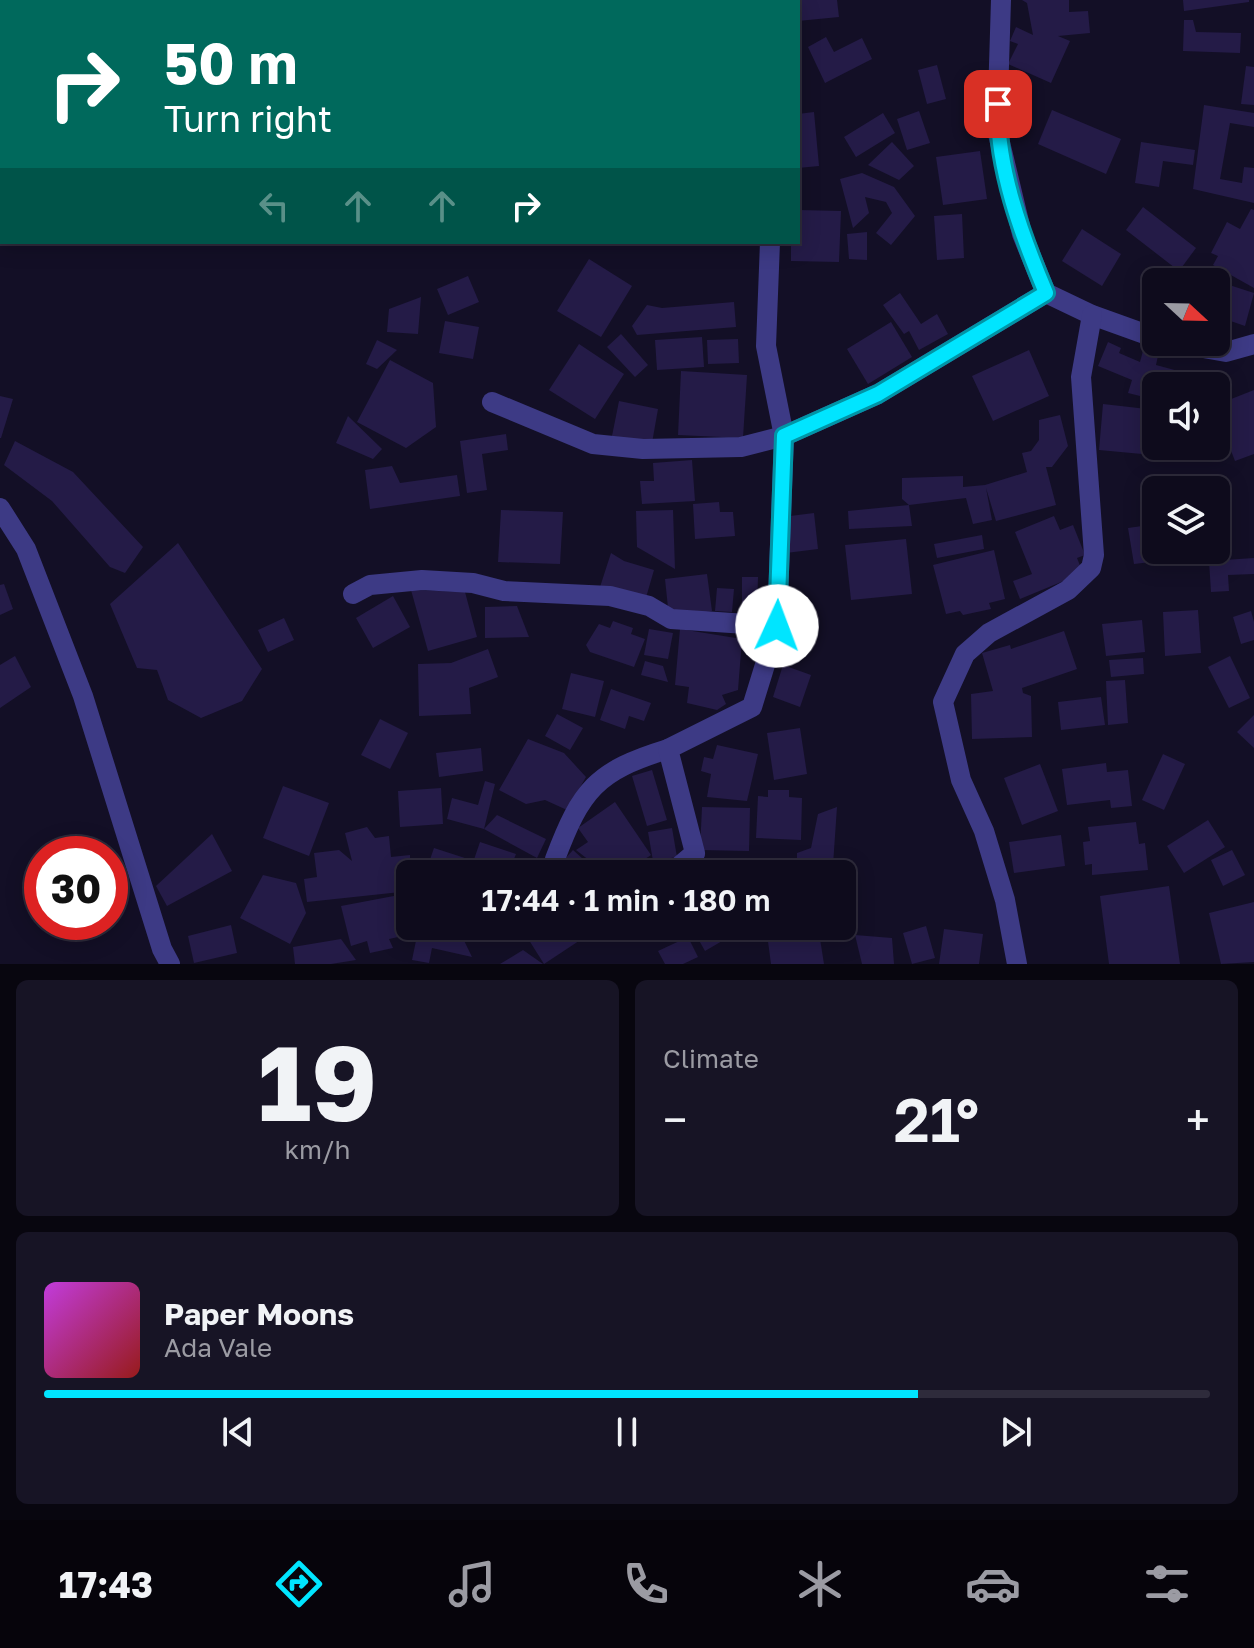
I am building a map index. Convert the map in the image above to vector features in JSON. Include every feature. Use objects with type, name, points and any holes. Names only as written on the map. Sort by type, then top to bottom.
[{"type":"street","points":[[1001,0],[997,130],[1022,234],[1046,293],[1092,315],[1142,333]]},
{"type":"street","points":[[555,859],[571,816],[607,774],[633,760],[668,749],[752,707],[777,626],[784,436],[766,346],[770,244]]},
{"type":"street","points":[[492,402],[593,444],[643,449],[741,447],[784,436],[878,394],[1046,293]]},
{"type":"street","points":[[1017,964],[1005,900],[984,831],[961,780],[943,702],[965,654],[989,633],[1068,590],[1091,568],[1094,555],[1081,377],[1092,315]]},
{"type":"street","points":[[1230,351],[1254,344]]},
{"type":"street","points":[[0,508],[26,549],[83,696],[162,949],[170,964]]},
{"type":"street","points":[[353,594],[370,585],[422,580],[473,583],[504,591],[610,596],[649,606],[671,619],[777,626]]},
{"type":"street","points":[[668,749],[695,853],[687,860]]},
{"type":"building","points":[[800,0],[837,0],[839,17],[800,21]]},
{"type":"building","points":[[1022,0],[1069,0],[1069,12],[1088,11],[1090,33],[1058,36],[1070,41],[1051,83],[1008,64],[1018,44],[1010,41],[1016,27],[1033,35],[1027,3]]},
{"type":"building","points":[[1183,0],[1249,0],[1249,2],[1184,11]]},
{"type":"building","points":[[1184,20],[1193,20],[1196,32],[1241,33],[1240,53],[1183,51]]},
{"type":"building","points":[[826,37],[834,52],[862,38],[872,59],[825,83],[808,47]]},
{"type":"building","points":[[937,65],[946,99],[927,104],[918,70]]},
{"type":"building","points":[[1246,66],[1254,67],[1254,105],[1241,104]]},
{"type":"building","points":[[1204,105],[1254,113],[1254,127],[1230,123],[1220,179],[1242,183],[1244,167],[1254,168],[1254,203],[1193,189]]},
{"type":"building","points":[[1052,110],[1121,139],[1106,174],[1038,144]]},
{"type":"building","points":[[919,111],[930,143],[907,150],[897,119]]},
{"type":"building","points":[[814,112],[819,166],[800,168],[800,114]]},
{"type":"building","points":[[883,113],[895,133],[856,157],[844,137]]},
{"type":"building","points":[[892,142],[914,166],[899,180],[868,165]]},
{"type":"building","points":[[1141,142],[1195,150],[1193,165],[1163,161],[1159,187],[1135,183]]},
{"type":"building","points":[[980,151],[987,199],[943,205],[936,157]]},
{"type":"building","points":[[862,173],[894,187],[915,216],[891,245],[876,233],[892,213],[886,202],[865,197],[869,213],[853,228],[840,179]]},
{"type":"building","points":[[1143,207],[1196,248],[1181,268],[1175,268],[1126,230]]},
{"type":"building","points":[[1251,209],[1254,210],[1254,288],[1230,275],[1230,268],[1213,265],[1218,256],[1211,253],[1227,222],[1240,229]]},
{"type":"building","points":[[800,210],[841,211],[839,262],[791,261],[791,244],[800,244]]},
{"type":"building","points":[[962,214],[964,258],[937,260],[934,216]]},
{"type":"building","points":[[1082,229],[1121,254],[1102,286],[1062,261]]},
{"type":"building","points":[[867,232],[867,260],[849,259],[847,234]]},
{"type":"building","points":[[589,259],[632,286],[601,337],[557,311]]},
{"type":"building","points":[[468,276],[479,302],[448,315],[437,289]]},
{"type":"building","points":[[1230,285],[1254,293],[1245,326],[1230,321]]},
{"type":"building","points":[[900,293],[921,324],[937,314],[948,334],[919,350],[909,331],[904,334],[883,305]]},
{"type":"building","points":[[421,297],[418,334],[387,332],[389,309]]},
{"type":"building","points":[[734,302],[736,327],[637,335],[632,326],[647,305],[662,308]]},
{"type":"building","points":[[445,321],[479,327],[473,359],[439,353]]},
{"type":"building","points":[[891,322],[912,357],[868,384],[847,349]]},
{"type":"building","points":[[621,334],[648,365],[635,377],[607,347]]},
{"type":"building","points":[[702,337],[704,367],[657,370],[655,340]]},
{"type":"building","points":[[738,339],[739,363],[708,364],[707,340]]},
{"type":"building","points":[[377,340],[397,350],[377,369],[366,364]]},
{"type":"building","points":[[1108,342],[1121,348],[1119,353],[1140,362],[1142,354],[1158,356],[1156,365],[1182,372],[1142,372],[1142,396],[1128,393],[1132,380],[1098,366]]},
{"type":"building","points":[[579,344],[624,374],[595,419],[549,390]]},
{"type":"building","points":[[1029,350],[1049,396],[993,421],[972,376]]},
{"type":"building","points":[[390,360],[433,383],[436,427],[406,448],[357,422]]},
{"type":"building","points":[[681,371],[747,375],[743,438],[678,435]]},
{"type":"building","points":[[1254,390],[1254,454],[1235,461],[1230,448],[1230,399]]},
{"type":"building","points":[[0,396],[13,399],[1,438],[0,438]]},
{"type":"building","points":[[619,401],[658,409],[652,443],[612,436]]},
{"type":"building","points":[[1103,404],[1142,408],[1142,454],[1099,450]]},
{"type":"building","points":[[1060,415],[1068,446],[1052,467],[1046,467],[1056,505],[996,521],[986,488],[992,520],[973,524],[966,498],[909,505],[902,499],[902,478],[963,476],[963,487],[985,485],[1027,472],[1022,453],[1031,451],[1039,440],[1039,420]]},
{"type":"building","points":[[348,416],[382,449],[373,459],[336,443]]},
{"type":"building","points":[[506,434],[508,450],[482,454],[487,490],[467,493],[460,441]]},
{"type":"building","points":[[15,441],[73,472],[143,547],[125,573],[110,567],[52,501],[4,465]]},
{"type":"building","points":[[692,460],[695,501],[642,504],[640,481],[654,481],[653,463]]},
{"type":"building","points":[[392,466],[400,483],[457,475],[460,496],[370,509],[365,470]]},
{"type":"building","points":[[719,502],[720,512],[733,512],[735,536],[695,539],[693,504]]},
{"type":"building","points":[[909,505],[912,526],[849,529],[848,511]]},
{"type":"building","points":[[501,510],[563,512],[560,564],[498,562]]},
{"type":"building","points":[[673,510],[675,569],[637,547],[636,511]]},
{"type":"building","points":[[814,513],[818,549],[786,553],[782,517]]},
{"type":"building","points":[[1054,516],[1060,530],[1073,525],[1085,555],[1077,558],[1083,573],[1020,599],[1013,581],[1032,574],[1015,532]]},
{"type":"building","points":[[1142,526],[1142,563],[1134,564],[1128,528]]},
{"type":"building","points":[[982,535],[984,549],[937,558],[934,544]]},
{"type":"building","points":[[906,539],[912,594],[851,600],[845,545]]},
{"type":"building","points":[[178,543],[262,669],[242,701],[201,718],[168,700],[157,670],[137,668],[110,604]]},
{"type":"building","points":[[994,550],[1005,599],[989,603],[991,609],[963,615],[960,611],[946,614],[933,565]]},
{"type":"building","points":[[611,553],[624,561],[654,570],[645,601],[600,587]]},
{"type":"building","points":[[1254,558],[1254,574],[1228,575],[1229,591],[1211,592],[1209,564],[1230,564],[1230,560]]},
{"type":"building","points":[[707,574],[712,611],[669,617],[665,579]]},
{"type":"building","points":[[742,577],[758,577],[757,613],[742,613]]},
{"type":"building","points":[[4,584],[13,609],[0,615],[0,585]]},
{"type":"building","points":[[717,588],[734,589],[732,612],[715,611]]},
{"type":"building","points":[[411,590],[465,592],[477,637],[428,651]]},
{"type":"building","points":[[393,596],[410,627],[373,648],[356,618]]},
{"type":"building","points":[[517,606],[529,637],[485,638],[485,607]]},
{"type":"building","points":[[1198,610],[1201,653],[1165,656],[1163,612]]},
{"type":"building","points":[[1251,611],[1254,640],[1241,644],[1233,617]]},
{"type":"building","points":[[284,618],[294,640],[268,652],[258,630]]},
{"type":"building","points":[[1142,620],[1145,652],[1106,656],[1102,624]]},
{"type":"building","points":[[613,621],[633,628],[631,634],[645,639],[634,667],[590,652],[586,645],[599,624],[610,628]]},
{"type":"building","points":[[649,629],[673,633],[668,659],[644,655]]},
{"type":"building","points":[[680,629],[742,639],[738,690],[722,695],[726,704],[717,710],[687,703],[689,687],[675,685]]},
{"type":"building","points":[[1064,631],[1077,669],[1022,688],[1023,693],[1031,696],[1032,737],[972,739],[971,694],[993,691],[982,653],[1010,645],[1011,649]]},
{"type":"building","points":[[488,649],[498,677],[469,688],[471,714],[419,716],[418,664],[451,663]]},
{"type":"building","points":[[15,656],[31,687],[0,708],[0,665]]},
{"type":"building","points":[[1230,656],[1250,698],[1229,708],[1208,667]]},
{"type":"building","points":[[1143,658],[1144,674],[1111,677],[1109,660]]},
{"type":"building","points":[[645,661],[663,666],[668,682],[641,675]]},
{"type":"building","points":[[783,665],[811,675],[800,707],[773,697]]},
{"type":"building","points":[[571,673],[604,681],[595,717],[562,709]]},
{"type":"building","points":[[1125,680],[1128,723],[1108,725],[1106,681]]},
{"type":"building","points":[[611,689],[651,703],[644,721],[629,716],[625,729],[600,720]]},
{"type":"building","points":[[1101,697],[1105,725],[1061,730],[1058,702]]},
{"type":"building","points":[[557,714],[583,728],[570,750],[545,736]]},
{"type":"building","points":[[1254,715],[1254,748],[1237,732]]},
{"type":"building","points":[[380,719],[408,733],[390,769],[361,755]]},
{"type":"building","points":[[800,728],[807,774],[774,780],[767,733]]},
{"type":"building","points":[[528,739],[564,753],[586,777],[567,810],[545,800],[526,804],[499,790]]},
{"type":"building","points":[[717,745],[758,754],[747,801],[707,797],[711,774],[701,771],[704,757],[713,759]]},
{"type":"building","points":[[481,748],[483,771],[439,777],[436,753]]},
{"type":"building","points":[[1163,754],[1185,764],[1164,810],[1142,800]]},
{"type":"building","points":[[1106,763],[1107,772],[1128,770],[1132,806],[1111,808],[1110,800],[1067,805],[1062,769]]},
{"type":"building","points":[[1040,764],[1058,811],[1022,825],[1004,778]]},
{"type":"building","points":[[652,770],[667,820],[647,826],[632,776]]},
{"type":"building","points":[[485,781],[495,784],[484,829],[447,819],[452,798],[478,805]]},
{"type":"building","points":[[283,786],[329,803],[309,856],[263,838]]},
{"type":"building","points":[[441,788],[443,824],[400,827],[398,791]]},
{"type":"building","points":[[768,790],[789,790],[789,797],[802,798],[801,840],[756,838],[758,796],[768,797]]},
{"type":"building","points":[[615,802],[651,855],[644,860],[589,860],[576,850],[588,842],[578,828]]},
{"type":"building","points":[[702,807],[750,808],[749,851],[700,850]]},
{"type":"building","points":[[837,807],[833,860],[797,860],[797,853],[811,848],[818,814]]},
{"type":"building","points":[[497,815],[546,839],[537,858],[484,829]]},
{"type":"building","points":[[1208,820],[1225,847],[1184,873],[1167,846]]},
{"type":"building","points":[[1136,822],[1139,844],[1145,843],[1148,870],[1092,875],[1092,864],[1085,865],[1083,842],[1090,841],[1088,827]]},
{"type":"building","points":[[367,827],[375,838],[389,836],[391,857],[410,855],[410,860],[396,860],[396,892],[307,902],[304,879],[317,877],[314,853],[339,850],[352,861],[345,833]]},
{"type":"building","points":[[672,828],[677,857],[653,860],[648,832]]},
{"type":"building","points":[[212,834],[232,871],[167,906],[156,886]]},
{"type":"building","points":[[1061,835],[1065,866],[1014,873],[1009,842]]},
{"type":"building","points":[[480,842],[516,854],[514,860],[474,860]]},
{"type":"building","points":[[434,848],[468,859],[468,860],[430,860]]},
{"type":"building","points":[[573,850],[583,859],[583,860],[564,860]]},
{"type":"building","points":[[1232,850],[1245,875],[1223,886],[1211,860]]},
{"type":"building","points":[[263,875],[296,883],[306,913],[290,944],[240,918]]},
{"type":"building","points":[[1169,886],[1180,964],[1109,964],[1100,896]]},
{"type":"building","points":[[396,896],[396,937],[389,939],[393,948],[370,953],[367,941],[351,946],[341,906]]},
{"type":"building","points":[[1254,902],[1254,962],[1221,964],[1209,913]]},
{"type":"building","points":[[231,925],[237,953],[194,963],[188,936]]},
{"type":"building","points":[[926,926],[935,958],[912,964],[903,933]]},
{"type":"building","points":[[944,929],[983,934],[979,964],[939,964]]},
{"type":"building","points":[[856,935],[892,938],[894,964],[862,964]]},
{"type":"building","points":[[341,939],[356,960],[295,964],[293,947]]},
{"type":"building","points":[[416,940],[464,940],[472,957],[432,948],[429,963],[412,960]]},
{"type":"building","points":[[529,940],[580,940],[544,964]]},
{"type":"building","points":[[682,940],[690,940],[698,957],[683,964],[665,964],[658,951]]},
{"type":"building","points":[[699,940],[724,940],[705,951]]},
{"type":"building","points":[[768,940],[820,940],[824,964],[771,964]]},
{"type":"building","points":[[523,950],[543,964],[500,964]]},
{"type":"route","points":[[777,626],[784,436],[878,394],[1046,293],[1022,234],[997,130],[998,104]]}]
